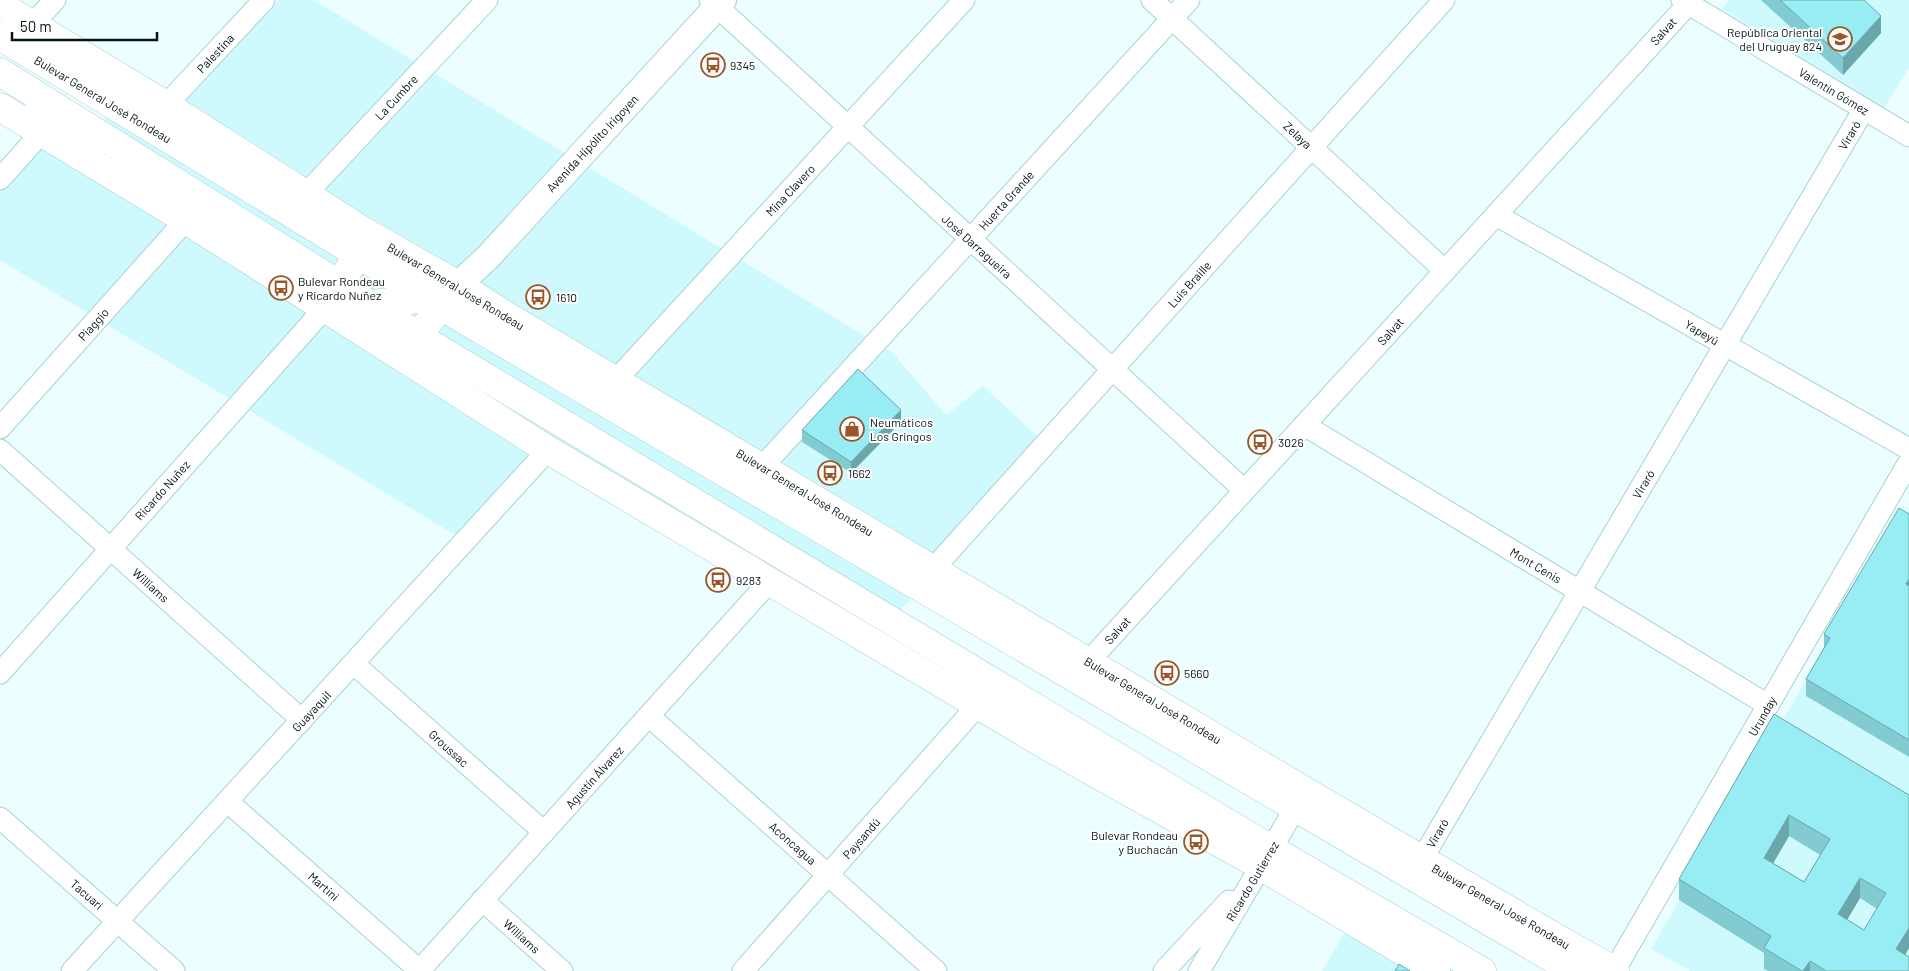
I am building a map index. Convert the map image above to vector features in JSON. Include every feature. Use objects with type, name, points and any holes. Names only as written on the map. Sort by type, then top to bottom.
[{"type":"main road","name":"Bulevar General José Rondeau","points":[[0,5],[306,194],[434,302],[1300,799],[1422,859],[1615,971]]},
{"type":"main road","name":"Bulevar General José Rondeau","points":[[0,36],[362,243],[458,284],[676,417],[934,568],[1088,661],[1300,799],[1574,971]]},
{"type":"main road","points":[[2,73],[92,162]]},
{"type":"main road","points":[[2,73],[371,305],[410,346],[548,450],[1047,746],[1266,857],[1482,971]]},
{"type":"main road","points":[[0,107],[186,220],[325,308],[410,346],[909,632],[1266,857],[1436,971]]},
{"type":"main road","points":[[325,308],[340,285],[362,243]]},
{"type":"main road","points":[[410,346],[434,302],[458,284]]},
{"type":"main road","points":[[325,308],[434,302]]},
{"type":"main road","points":[[676,417],[722,469]]},
{"type":"main road","points":[[909,632],[1047,746]]},
{"type":"main road","points":[[1548,933],[1596,971]]},
{"type":"street","points":[[32,25],[55,0]]},
{"type":"street","name":"Palestina","points":[[166,106],[264,0]]},
{"type":"street","name":"La Cumbre","points":[[306,194],[487,0]]},
{"type":"street","name":"Mina Clavero","points":[[616,380],[964,0]]},
{"type":"street","name":"Zelaya","points":[[1152,0],[1445,271]]},
{"type":"street","name":"Huerta Grande","points":[[762,467],[1189,0]]},
{"type":"street","name":"Luis Braille","points":[[934,568],[1444,0]]},
{"type":"street","name":"Valentín Gómez","points":[[1688,1],[1909,136]]},
{"type":"street","name":"Salvat","points":[[1088,661],[1496,215],[1688,1]]},
{"type":"street","name":"José Darragueira","points":[[717,2],[970,240],[1244,490]]},
{"type":"street","name":"Avenida Hipólito Irigoyen","points":[[458,284],[488,256],[717,2]]},
{"type":"street","name":"Viraró","points":[[1422,859],[1864,109]]},
{"type":"street","points":[[0,179],[42,132]]},
{"type":"street","name":"Yapeyú","points":[[1496,215],[1909,449]]},
{"type":"street","name":"Piaggio","points":[[0,428],[186,220]]},
{"type":"street","name":"Ricardo Nuñez","points":[[0,673],[325,308]]},
{"type":"street","name":"Mont Cenis","points":[[1304,425],[1768,705]]},
{"type":"street","name":"Williams","points":[[0,450],[302,720]]},
{"type":"street","name":"Guayaquil","points":[[72,971],[548,450]]},
{"type":"street","name":"Urunday","points":[[1615,971],[1909,462]]},
{"type":"street","name":"Agustín Álvarez","points":[[419,971],[769,582]]},
{"type":"street","name":"Groussac","points":[[354,664],[544,832]]},
{"type":"street","name":"Paysandú","points":[[743,971],[978,705]]},
{"type":"street","name":"Aconcagua","points":[[649,716],[936,971]]},
{"type":"street","name":"Ricardo Gutierrez","points":[[1198,971],[1212,933],[1266,857],[1300,799]]},
{"type":"street","name":"Martini","points":[[228,802],[419,971]]},
{"type":"street","name":"Tacuarí","points":[[0,818],[174,971]]},
{"type":"street","name":"Williams","points":[[482,900],[562,971]]},
{"type":"street","points":[[1164,971],[1212,933]]},
{"type":"shaded area","points":[[279,0],[314,0],[893,353],[946,415],[983,386],[1046,444],[872,643],[548,450],[465,541],[0,260],[0,179],[42,132],[166,105]]},
{"type":"shaded area","name":"República Oriental del Uruguay 824","points":[[1729,0],[1909,0],[1909,68],[1884,108],[1722,9]]},
{"type":"shaded area","points":[[1909,508],[1909,971],[1690,971],[1651,949],[1799,692]]},
{"type":"shaded area","points":[[1347,929],[1418,971],[1322,971]]},
{"type":"building","points":[[1780,0],[1864,0],[1881,16],[1843,58]]},
{"type":"building","points":[[858,369],[901,410],[851,462],[802,430]]},
{"type":"building","points":[[1899,508],[1909,514],[1909,579],[1906,584],[1909,586],[1909,740],[1806,679],[1830,638],[1824,634]]},
{"type":"building","points":[[1774,714],[1909,795],[1909,928],[1896,949],[1909,957],[1909,971],[1826,971],[1810,961],[1802,971],[1764,948],[1771,936],[1679,879]],"holes":[[[1789,815],[1830,839],[1804,882],[1764,858]],[[1860,878],[1886,893],[1864,930],[1838,914]]]},
{"type":"building","points":[[1399,964],[1410,971],[1395,971]]},
{"type":"place","name":"República Oriental del Uruguay 824","points":[[1840,39]]},
{"type":"place","name":"9345","points":[[713,65]]},
{"type":"place","name":"Bulevar Rondeau y Ricardo Nuñez","points":[[281,288]]},
{"type":"place","name":"1610","points":[[538,297]]},
{"type":"place","name":"Neumáticos Los Gringos","points":[[852,429]]},
{"type":"place","name":"3026","points":[[1260,442]]},
{"type":"place","name":"1662","points":[[830,473]]},
{"type":"place","name":"9283","points":[[718,580]]},
{"type":"place","name":"5660","points":[[1167,673]]},
{"type":"place","name":"Bulevar Rondeau y Buchacán","points":[[1196,842]]}]
